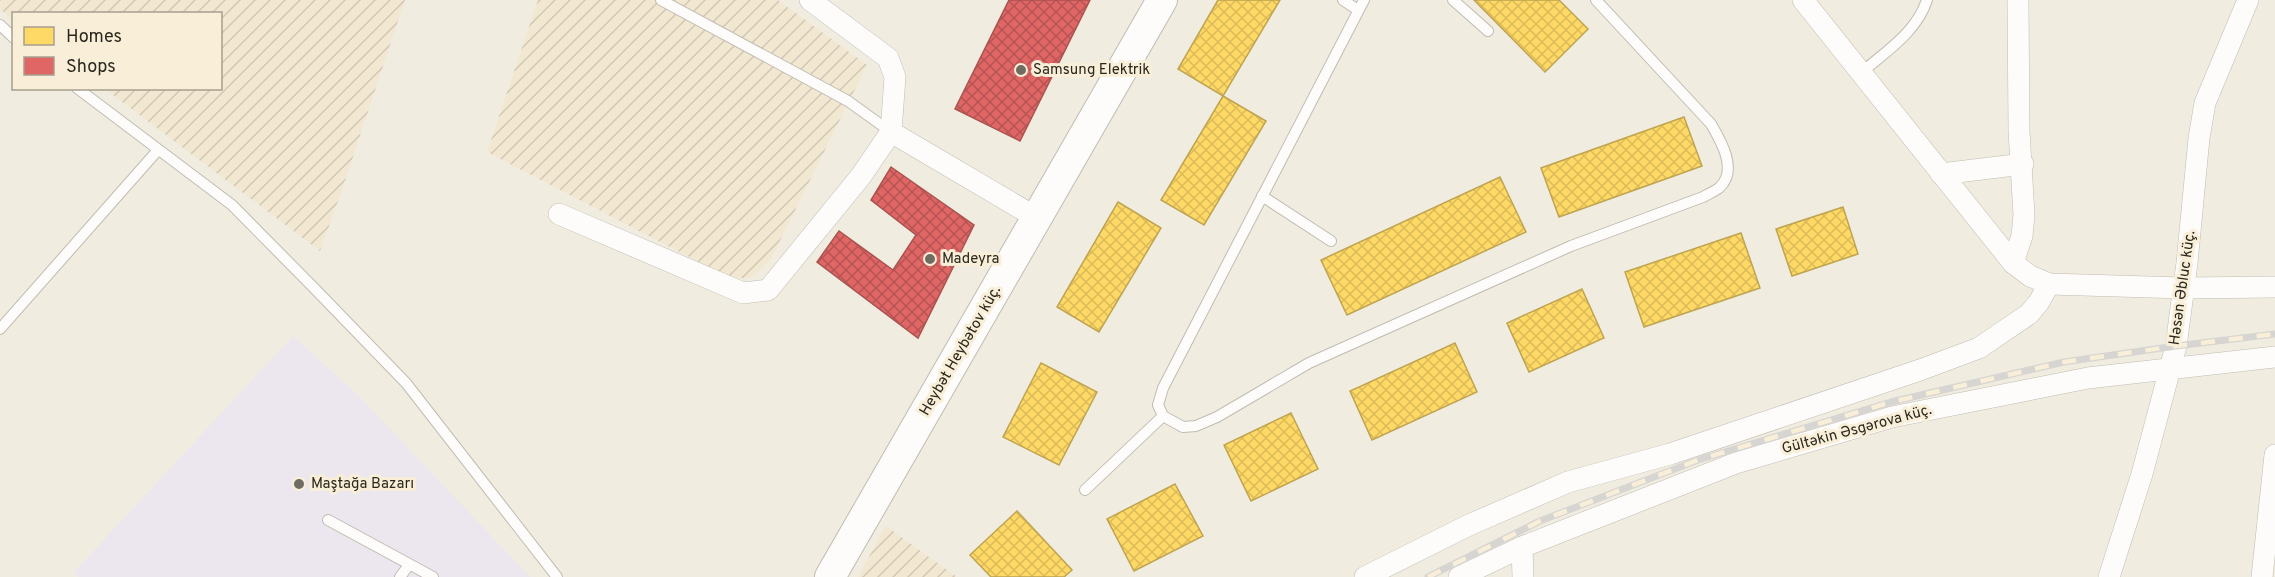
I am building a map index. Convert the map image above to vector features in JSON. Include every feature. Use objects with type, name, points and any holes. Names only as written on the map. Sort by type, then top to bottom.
[{"type":"main road","name":"Heybət Heybətov küç.","points":[[830,577],[1162,0]]},
{"type":"street","points":[[559,214],[743,293],[768,290],[861,176],[891,132],[895,77],[888,58],[810,0]]},
{"type":"street","points":[[1803,0],[2013,262],[2030,276],[2049,284],[2184,288],[2275,286]]},
{"type":"street","points":[[2013,262],[2022,236],[2024,215],[2023,164],[2019,131],[2018,0]]},
{"type":"street","name":"Həsən Əbluc küç.","points":[[2109,577],[2142,474],[2176,346],[2199,138],[2205,104],[2248,0]]},
{"type":"street","points":[[891,132],[1037,218]]},
{"type":"street","points":[[1941,174],[2023,164]]},
{"type":"street","points":[[1365,577],[1469,525],[1568,482],[1670,454],[1979,348],[2029,314],[2049,284]]},
{"type":"street","name":"Gültəkin Əsgərova küç.","points":[[1459,577],[1522,547],[1736,463],[1892,417],[2088,378],[2275,357]]},
{"type":"street","points":[[2262,577],[2275,455]]},
{"type":"street","points":[[1522,547],[1523,577]]},
{"type":"lane","points":[[661,0],[848,101],[891,132]]},
{"type":"lane","points":[[1343,0],[1361,5],[1163,387],[1158,405],[1163,416],[1183,427],[1196,426],[1216,417],[1309,363],[1571,246],[1720,188],[1726,178],[1728,168],[1721,141],[1712,124],[1596,0]]},
{"type":"lane","points":[[1453,0],[1488,31]]},
{"type":"lane","points":[[1861,74],[1911,30],[1922,14],[1927,0]]},
{"type":"lane","points":[[0,25],[12,36]]},
{"type":"lane","points":[[80,90],[232,205],[406,383],[557,577]]},
{"type":"lane","points":[[0,329],[158,150]]},
{"type":"lane","points":[[1262,196],[1331,241]]},
{"type":"lane","points":[[1085,489],[1163,416]]},
{"type":"lane","points":[[328,520],[433,577]]},
{"type":"lane","points":[[400,577],[409,565]]},
{"type":"shaded area","points":[[0,0],[405,0],[320,251],[106,90],[222,90],[222,12],[12,12],[12,19],[0,9]]},
{"type":"shaded area","points":[[538,0],[778,0],[867,65],[771,259],[757,273],[748,279],[726,276],[487,152]]},
{"type":"shaded area","name":"Maştağa Bazarı","points":[[293,336],[358,395],[530,577],[79,577],[74,572]]},
{"type":"shaded area","points":[[886,526],[957,577],[858,577]]},
{"type":"building: Homes","points":[[1218,0],[1280,0],[1223,96],[1178,69]]},
{"type":"building: Homes","points":[[1474,0],[1559,0],[1588,29],[1545,72]]},
{"type":"building: Homes","points":[[1223,96],[1266,121],[1204,225],[1161,200]]},
{"type":"building: Homes","points":[[1684,117],[1702,166],[1559,217],[1541,168]]},
{"type":"building: Homes","points":[[1500,177],[1526,232],[1347,315],[1321,260]]},
{"type":"building: Homes","points":[[1118,202],[1161,228],[1099,332],[1057,307]]},
{"type":"building: Homes","points":[[1843,207],[1858,254],[1792,276],[1776,229]]},
{"type":"building: Homes","points":[[1741,233],[1760,288],[1644,327],[1625,272]]},
{"type":"building: Homes","points":[[1582,289],[1604,338],[1529,372],[1507,323]]},
{"type":"building: Homes","points":[[1455,343],[1477,392],[1372,440],[1350,391]]},
{"type":"building: Homes","points":[[1041,363],[1097,392],[1059,465],[1003,437]]},
{"type":"building: Homes","points":[[1291,413],[1318,469],[1251,501],[1224,445]]},
{"type":"building: Homes","points":[[1175,484],[1203,536],[1134,571],[1107,519]]},
{"type":"building: Homes","points":[[1017,511],[1072,570],[1064,577],[991,577],[970,555]]},
{"type":"building: Shops","points":[[1009,0],[1090,0],[1020,141],[955,109]]},
{"type":"building: Shops","points":[[891,167],[974,225],[918,338],[817,262],[839,231],[893,270],[916,235],[871,200]]},
{"type":"railway","points":[[1428,577],[1540,521],[1698,460],[1891,402],[2064,362],[2275,334]]},
{"type":"place","name":"Samsung Elektrik","points":[[1021,70]]},
{"type":"place","name":"Madeyra","points":[[930,259]]},
{"type":"place","name":"Maştağa Bazarı","points":[[299,484]]}]
